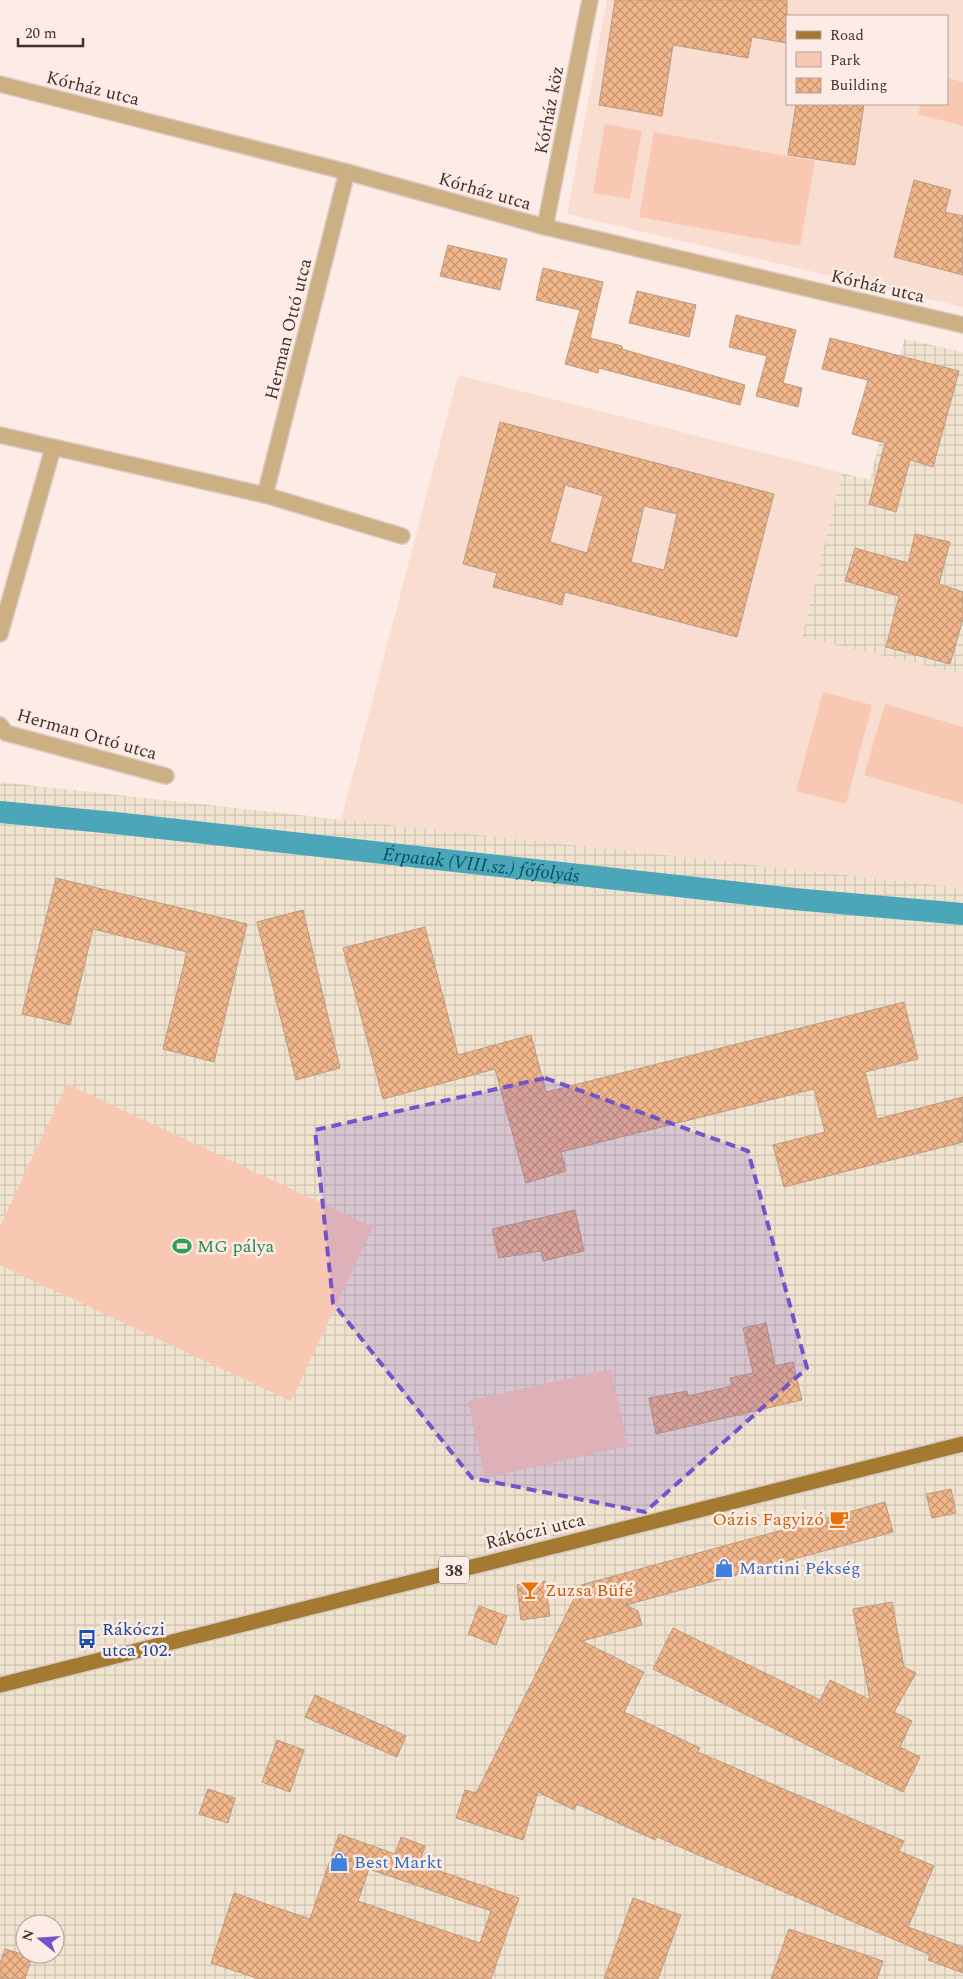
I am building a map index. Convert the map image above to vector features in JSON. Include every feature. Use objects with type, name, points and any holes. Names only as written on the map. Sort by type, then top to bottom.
[{"type":"main road","name":"Rákóczi utca","points":[[0,1685],[963,1444]]},
{"type":"street","name":"Kórház köz","points":[[545,227],[590,0]]},
{"type":"street","name":"Kórház utca","points":[[0,84],[346,172],[545,227],[963,325]]},
{"type":"street","name":"Herman Ottó utca","points":[[265,495],[346,172]]},
{"type":"street","points":[[0,435],[265,495],[402,536]]},
{"type":"street","points":[[0,634],[53,448]]},
{"type":"street","name":"Herman Ottó utca","points":[[0,725],[6,732],[166,776]]},
{"type":"highlighted area","points":[[545,1078],[748,1151],[807,1368],[645,1512],[472,1478],[333,1303],[315,1130]]},
{"type":"shaded area","points":[[607,0],[963,0],[963,307],[567,214]]},
{"type":"shaded area","points":[[904,339],[963,352],[963,674],[802,637],[842,473],[870,480]]},
{"type":"shaded area","points":[[458,375],[842,473],[802,636],[963,674],[963,888],[341,820]]},
{"type":"shaded area","points":[[0,782],[963,888],[963,1979],[0,1979]]},
{"type":"green space","points":[[948,78],[963,82],[963,126],[918,114],[921,105],[948,105]]},
{"type":"green space","points":[[605,124],[642,131],[630,199],[593,193]]},
{"type":"green space","points":[[654,132],[815,161],[800,246],[639,217]]},
{"type":"green space","points":[[823,692],[872,705],[846,804],[796,791]]},
{"type":"green space","points":[[885,704],[963,727],[963,804],[864,775]]},
{"type":"green space","name":"MG pálya","points":[[67,1084],[373,1227],[291,1401],[0,1265],[0,1226]]},
{"type":"green space","points":[[611,1369],[628,1446],[485,1478],[468,1401]]},
{"type":"building","points":[[615,0],[787,0],[786,43],[752,37],[748,58],[673,45],[662,116],[599,105]]},
{"type":"building","points":[[796,105],[864,105],[855,165],[788,155]]},
{"type":"building","points":[[914,180],[951,190],[945,212],[963,216],[963,275],[894,257]]},
{"type":"building","points":[[448,245],[507,259],[500,290],[440,276]]},
{"type":"building","points":[[543,268],[603,282],[590,338],[622,346],[622,349],[745,385],[740,405],[599,368],[598,373],[565,364],[580,310],[536,300]]},
{"type":"building","points":[[637,291],[696,305],[689,337],[629,323]]},
{"type":"building","points":[[736,315],[796,330],[783,383],[802,388],[798,407],[756,396],[767,356],[729,347]]},
{"type":"building","points":[[830,338],[959,371],[933,467],[910,460],[896,512],[869,504],[885,443],[852,434],[868,380],[822,369]]},
{"type":"building","points":[[500,422],[774,494],[737,637],[565,592],[562,605],[493,587],[497,573],[463,564]],"holes":[[[565,485],[603,496],[587,553],[550,542]],[[644,506],[677,514],[664,570],[631,562]]]},
{"type":"building","points":[[915,534],[950,542],[939,584],[963,592],[963,619],[950,664],[886,647],[899,596],[845,581],[855,548],[908,563]]},
{"type":"building","points":[[56,878],[247,924],[214,1062],[163,1049],[187,952],[93,929],[70,1025],[22,1014]]},
{"type":"building","points":[[303,910],[340,1068],[296,1080],[257,922]]},
{"type":"building","points":[[425,927],[458,1055],[531,1035],[546,1092],[904,1002],[918,1059],[865,1072],[877,1119],[963,1097],[963,1142],[784,1187],[773,1145],[825,1132],[814,1089],[561,1152],[566,1171],[526,1183],[495,1069],[383,1099],[343,948]]},
{"type":"building","points":[[575,1210],[584,1251],[543,1261],[541,1251],[499,1258],[492,1229]]},
{"type":"building","points":[[766,1323],[775,1366],[793,1362],[802,1400],[656,1434],[649,1398],[687,1391],[688,1396],[732,1386],[730,1378],[753,1373],[743,1328]]},
{"type":"building","points":[[951,1489],[956,1513],[932,1518],[926,1494]]},
{"type":"building","points":[[885,1502],[893,1532],[626,1605],[638,1611],[642,1625],[582,1641],[644,1672],[624,1712],[700,1748],[698,1752],[904,1841],[899,1851],[934,1866],[908,1927],[963,1947],[963,1973],[928,1960],[930,1955],[657,1837],[655,1840],[577,1804],[574,1810],[538,1792],[523,1840],[456,1818],[465,1790],[476,1793],[581,1585]]},
{"type":"building","points":[[545,1581],[550,1616],[521,1620],[517,1585]]},
{"type":"building","points":[[892,1602],[904,1667],[916,1673],[894,1712],[912,1721],[900,1747],[920,1757],[903,1792],[653,1669],[673,1628],[820,1700],[830,1680],[870,1700],[853,1609]]},
{"type":"building","points":[[479,1606],[507,1616],[496,1645],[468,1634]]},
{"type":"building","points":[[315,1695],[406,1736],[397,1757],[305,1717]]},
{"type":"building","points":[[277,1740],[304,1750],[290,1792],[262,1782]]},
{"type":"building","points":[[208,1789],[235,1798],[228,1823],[199,1814]]},
{"type":"building","points":[[339,1834],[395,1854],[401,1837],[425,1846],[419,1864],[519,1898],[491,1979],[259,1979],[211,1963],[234,1893],[310,1919]],"holes":[[[369,1869],[491,1911],[480,1943],[358,1901]]]},
{"type":"building","points":[[633,1898],[681,1915],[658,1979],[604,1979]]},
{"type":"building","points":[[789,1929],[883,1961],[877,1979],[771,1979]]},
{"type":"building","points":[[5,1949],[15,1952],[15,1964],[30,1964],[25,1979],[0,1979],[0,1963]]},
{"type":"waterway","name":"Érpatak (VIII.sz.) főfolyás","points":[[0,812],[115,823],[794,899],[963,914]]},
{"type":"place","name":"MG pálya","points":[[182,1246]]},
{"type":"place","name":"Oázis Fagyizó","points":[[839,1519]]},
{"type":"place","name":"Martini Pékség","points":[[724,1568]]},
{"type":"place","name":"Zuzsa Büfé","points":[[530,1590]]},
{"type":"place","name":"Rákóczi utca 102.","points":[[87,1639]]},
{"type":"place","name":"Best Markt","points":[[339,1862]]}]
